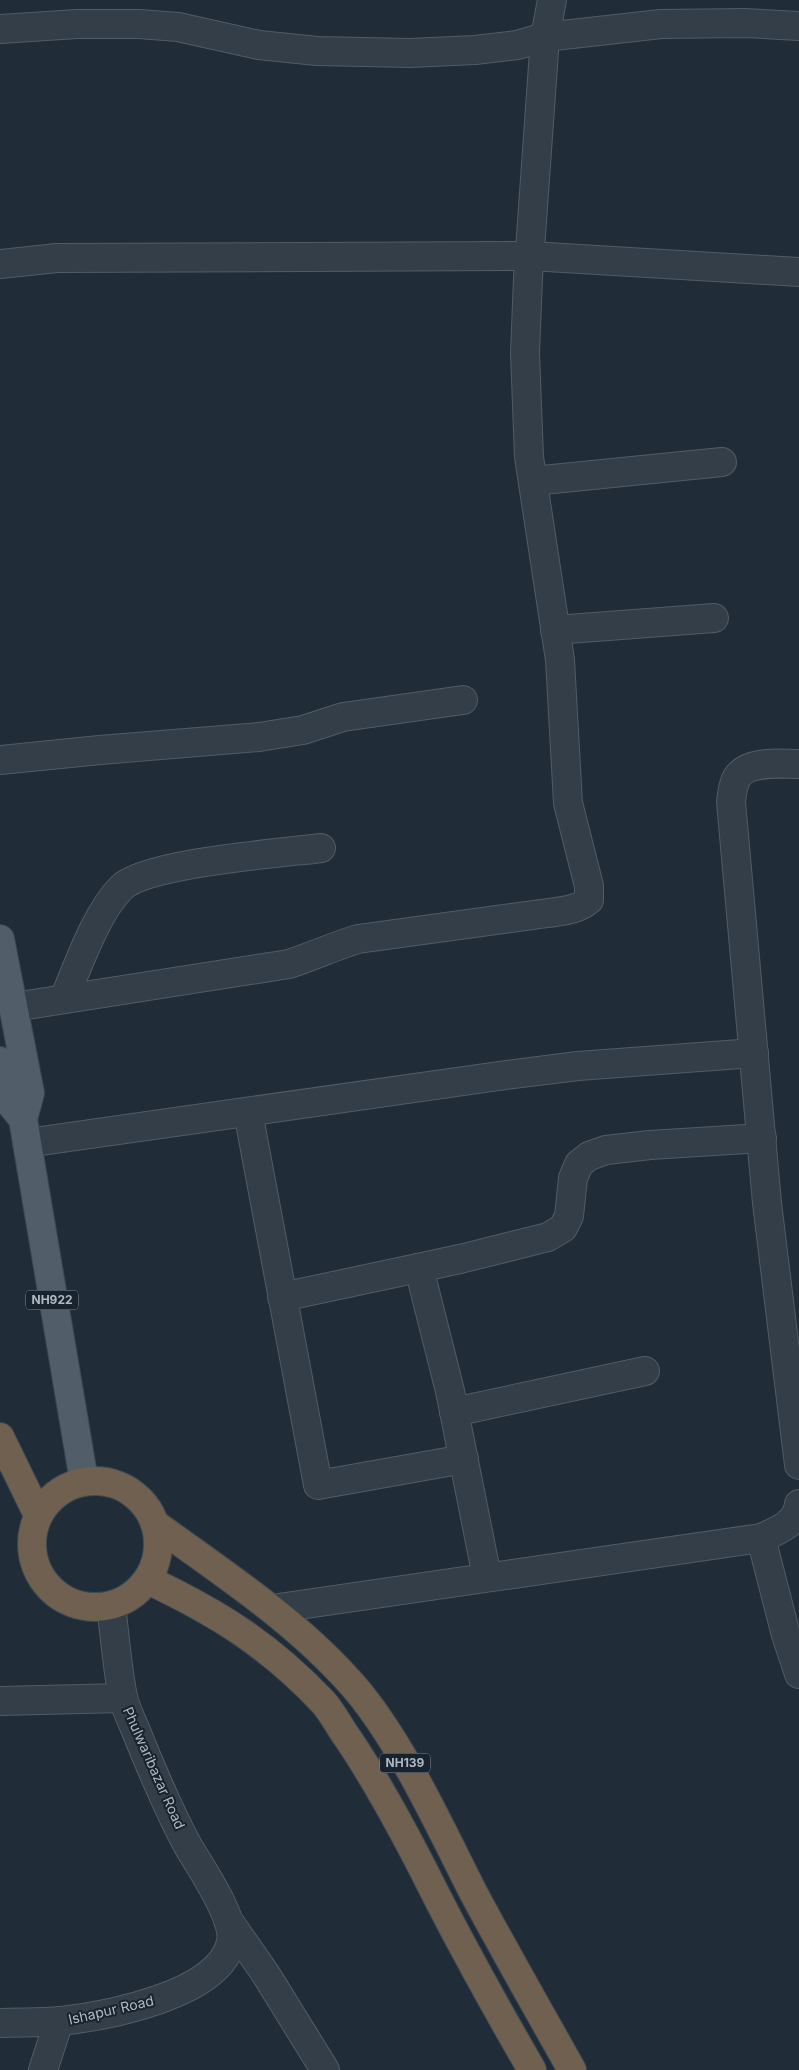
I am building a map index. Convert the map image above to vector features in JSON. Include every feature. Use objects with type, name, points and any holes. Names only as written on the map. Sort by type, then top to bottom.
[{"type":"highway","points":[[0,1437],[38,1515]]},
{"type":"highway","name":"NH139","points":[[84,1481],[109,1482],[127,1490],[145,1507],[155,1524],[160,1546],[154,1569],[148,1580],[129,1599],[111,1606],[75,1605],[45,1584],[31,1550],[38,1515],[57,1493],[84,1481]]},
{"type":"highway","name":"NH139","points":[[155,1524],[272,1609],[325,1656],[353,1687],[395,1745],[526,1989],[572,2070]]},
{"type":"highway","name":"NH139","points":[[148,1580],[191,1600],[250,1637],[278,1660],[324,1704],[365,1764],[532,2070]]},
{"type":"highway","points":[[324,1704],[353,1687]]},
{"type":"main road","name":"NH922","points":[[0,939],[30,1093],[25,1131],[84,1481]]},
{"type":"main road","points":[[0,1061],[10,1103],[25,1131]]},
{"type":"street","points":[[14,1007],[241,973],[289,964],[358,939],[513,919],[573,909],[583,905],[588,900],[589,886],[568,803],[560,670],[530,457],[525,353],[545,37],[552,0]]},
{"type":"street","points":[[0,29],[77,24],[149,24],[178,27],[259,45],[317,51],[410,52],[475,50],[517,45],[545,37],[661,24],[745,23],[799,26]]},
{"type":"street","points":[[0,264],[57,258],[530,256],[799,272]]},
{"type":"street","points":[[533,481],[722,462]]},
{"type":"street","points":[[555,630],[714,618]]},
{"type":"street","points":[[0,760],[259,737],[303,730],[343,717],[463,700]]},
{"type":"street","points":[[799,764],[772,764],[746,770],[738,776],[733,787],[731,802],[768,1203],[799,1465]]},
{"type":"street","points":[[64,999],[108,903],[122,886],[139,877],[164,870],[201,863],[321,848]]},
{"type":"street","points":[[25,1131],[248,1112],[506,1074],[578,1066],[754,1053]]},
{"type":"street","points":[[248,1112],[318,1486],[464,1458]]},
{"type":"street","points":[[282,1297],[419,1268],[548,1237],[563,1228],[569,1216],[573,1178],[579,1164],[589,1156],[606,1150],[762,1138]]},
{"type":"street","points":[[419,1268],[464,1458],[486,1577]]},
{"type":"street","points":[[454,1412],[645,1371]]},
{"type":"street","points":[[272,1609],[761,1538],[792,1527],[799,1504]]},
{"type":"street","points":[[761,1538],[786,1635],[799,1674]]},
{"type":"street","name":"Phulwaribazar Road","points":[[111,1606],[123,1698],[168,1807],[208,1879],[228,1920],[265,1973],[324,2070]]},
{"type":"street","points":[[0,1702],[123,1698]]},
{"type":"street","name":"Phulwaribazar Road","points":[[215,1969],[226,1956],[232,1940],[228,1920]]},
{"type":"street","name":"Ishapur Road","points":[[0,2023],[59,2021],[112,2013],[161,1999],[197,1982],[215,1969]]},
{"type":"street","points":[[43,2070],[59,2021]]}]
